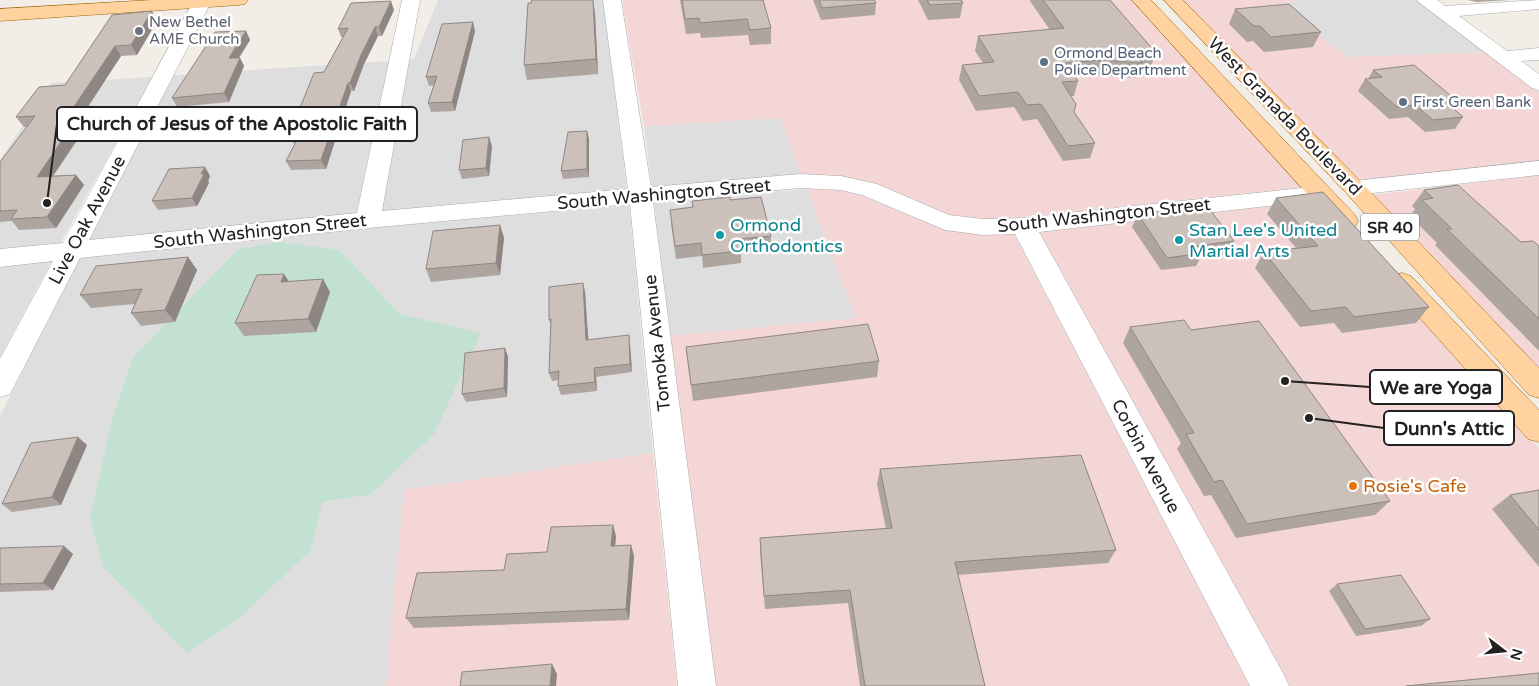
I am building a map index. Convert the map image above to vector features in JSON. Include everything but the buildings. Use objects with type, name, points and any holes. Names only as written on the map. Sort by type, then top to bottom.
[{"type":"main road","points":[[0,15],[239,0]]},
{"type":"main road","name":"West Granada Boulevard","points":[[1141,0],[1365,242]]},
{"type":"main road","name":"West Granada Boulevard","points":[[1173,0],[1354,188],[1539,387]]},
{"type":"main road","points":[[1232,98],[1259,107],[1323,172],[1354,188]]},
{"type":"main road","points":[[1320,193],[1344,199],[1357,208],[1405,260],[1443,284]]},
{"type":"main road","name":"SR 40","points":[[1385,263],[1539,430]]},
{"type":"street","points":[[368,220],[411,0]]},
{"type":"street","name":"Tomoka Avenue","points":[[612,0],[641,197],[697,686]]},
{"type":"street","points":[[1425,0],[1539,84]]},
{"type":"street","name":"Live Oak Avenue","points":[[0,386],[202,2]]},
{"type":"street","points":[[1441,12],[1539,4]]},
{"type":"street","points":[[1503,57],[1539,54]]},
{"type":"street","points":[[1354,188],[1539,168]]},
{"type":"street","name":"South Washington Street","points":[[0,258],[368,220],[641,197],[800,181],[841,183],[869,189],[945,222],[983,227],[1023,226],[1320,193]]},
{"type":"street","name":"Corbin Avenue","points":[[1023,226],[1270,686]]},
{"type":"shaded area","points":[[438,0],[603,0],[627,191],[382,211],[410,59],[414,59]]},
{"type":"shaded area","points":[[622,0],[1131,0],[1302,187],[1018,218],[982,220],[949,215],[872,183],[840,176],[802,175],[780,118],[644,126]]},
{"type":"shaded area","points":[[1183,0],[1304,0],[1280,4],[1347,57],[1486,52],[1539,92],[1539,160],[1359,181]]},
{"type":"shaded area","points":[[1304,0],[1415,0],[1486,52],[1347,57],[1280,4]]},
{"type":"shaded area","points":[[389,61],[356,214],[88,241],[174,75]]},
{"type":"shaded area","points":[[152,77],[60,244],[0,250],[0,160],[51,83]]},
{"type":"shaded area","points":[[780,118],[802,175],[652,188],[644,126]]},
{"type":"shaded area","points":[[1539,175],[1539,372],[1372,195]]},
{"type":"shaded area","points":[[807,189],[856,318],[671,336],[654,203]]},
{"type":"shaded area","points":[[807,189],[839,190],[864,196],[944,229],[983,235],[1014,234],[1250,686],[716,686],[671,336],[856,318]]},
{"type":"shaded area","points":[[1315,201],[1539,448],[1539,686],[1290,686],[1039,232]]},
{"type":"shaded area","points":[[629,205],[653,453],[404,490],[386,686],[0,686],[0,416],[80,257],[367,228]],"holes":[[[238,249],[340,250],[400,314],[481,333],[370,495],[322,502],[90,518],[112,419],[133,357]]]},
{"type":"shaded area","points":[[52,260],[0,357],[0,266]]},
{"type":"shaded area","points":[[653,453],[677,686],[386,686],[404,490]]},
{"type":"green space","points":[[280,242],[340,250],[400,314],[481,333],[434,434],[370,495],[322,502],[311,550],[238,619],[187,653],[103,567],[90,518],[112,419],[133,357],[238,249]]},
{"type":"place","name":"New Bethel AME Church","points":[[139,31]]},
{"type":"place","name":"Ormond Beach Police Department","points":[[1044,62]]},
{"type":"place","name":"First Green Bank","points":[[1403,102]]},
{"type":"place","name":"Church of Jesus of the Apostolic Faith","points":[[47,203]]},
{"type":"place","name":"Ormond Orthodontics","points":[[720,235]]},
{"type":"place","name":"Stan Lee's United Martial Arts","points":[[1179,240]]},
{"type":"place","name":"We are Yoga","points":[[1285,381]]},
{"type":"place","name":"Dunn's Attic","points":[[1309,418]]},
{"type":"place","name":"Rosie's Cafe","points":[[1353,486]]}]
